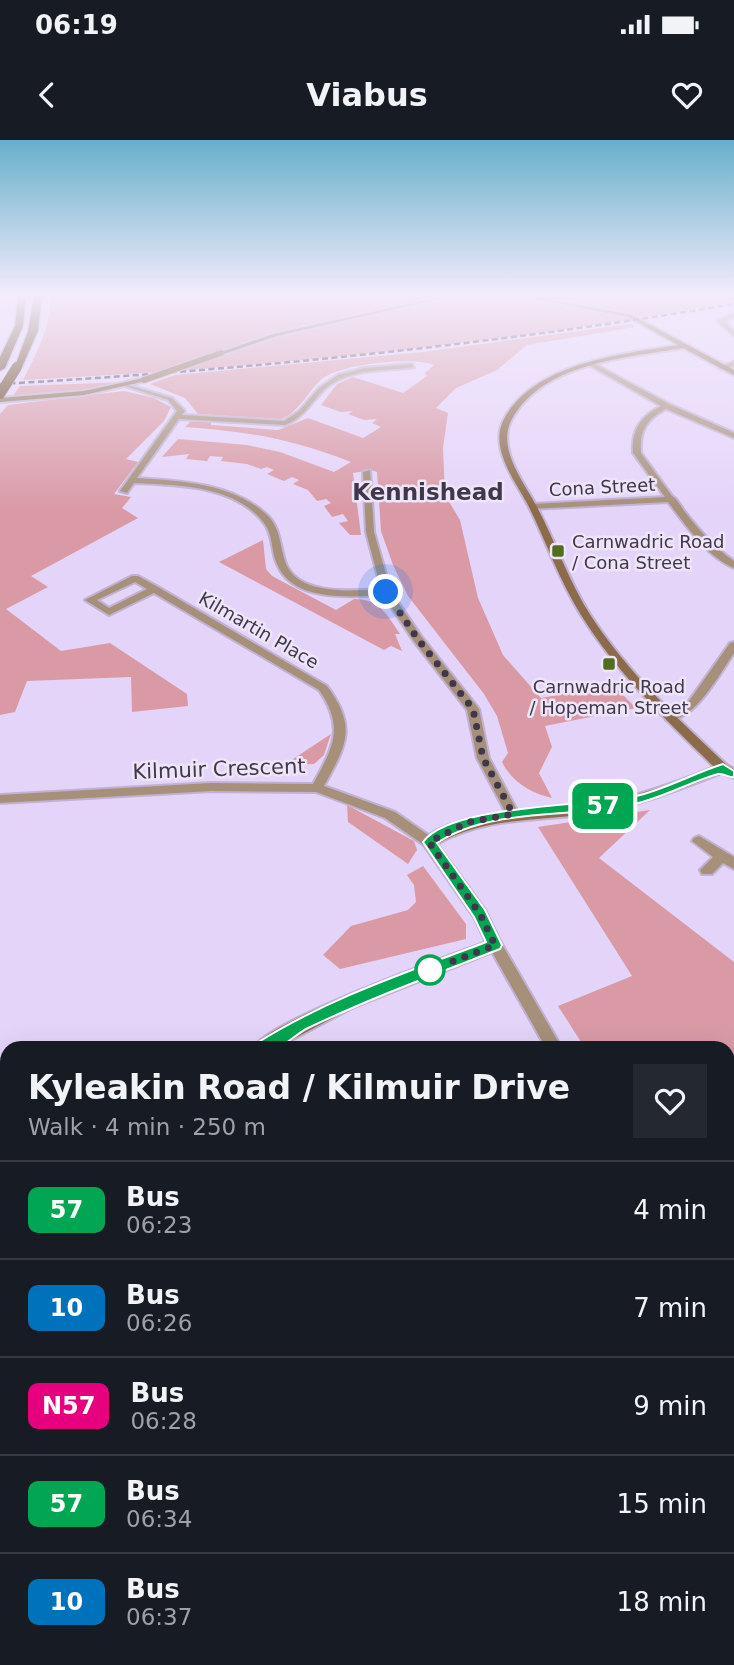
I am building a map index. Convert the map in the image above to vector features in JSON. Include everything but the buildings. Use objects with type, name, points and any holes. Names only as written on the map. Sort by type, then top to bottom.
[{"type":"highway","points":[[0,394],[17,367]]},
{"type":"street","points":[[0,400],[84,393],[127,385],[181,367]]},
{"type":"street","points":[[179,417],[285,422],[300,415],[322,388],[333,380],[363,370],[398,367]]},
{"type":"street","points":[[429,842],[469,822],[513,814],[588,809],[641,799],[728,771],[670,717],[608,647],[585,614],[507,452],[503,435],[507,421],[525,397],[542,385],[584,367]]},
{"type":"street","points":[[597,367],[666,406],[734,436]]},
{"type":"street","points":[[721,367],[734,373]]},
{"type":"street","points":[[124,491],[181,411],[170,399],[127,385]]},
{"type":"street","points":[[666,406],[654,411],[640,425],[635,442],[637,453],[709,546],[734,565]]},
{"type":"street","points":[[367,472],[370,532],[386,592],[417,638],[473,709],[483,758],[513,814]]},
{"type":"street","points":[[131,480],[180,483],[218,491],[248,503],[268,521],[283,569],[295,580],[324,591],[343,594],[386,592]]},
{"type":"street","name":"Cona Street","points":[[533,507],[673,499]]},
{"type":"street","name":"Kilmartin Place","points":[[155,589],[109,612],[90,600],[135,578],[155,589],[323,688],[339,706],[338,749],[317,788]]},
{"type":"street","points":[[670,717],[693,704],[734,645]]},
{"type":"street","name":"Kilmuir Crescent","points":[[0,799],[211,787],[317,788],[390,815],[429,842],[480,914],[495,945]]},
{"type":"street","points":[[699,841],[728,860]]},
{"type":"street","points":[[707,870],[728,860]]},
{"type":"street","points":[[273,1041],[299,1025],[351,1001],[495,945],[550,1041]]},
{"type":"shaded area","points":[[29,367],[222,367],[112,375],[23,380]]},
{"type":"shaded area","points":[[259,367],[353,367],[323,378],[299,406],[281,419],[198,414],[185,398],[150,384],[175,375]]},
{"type":"shaded area","points":[[432,367],[500,367],[456,388],[436,408],[448,413],[443,448],[445,495],[460,520],[478,598],[503,655],[541,698],[613,685],[636,708],[545,726],[552,747],[539,773],[552,798],[523,786],[506,769],[502,762],[508,753],[497,716],[484,694],[408,596],[381,531],[377,472],[371,470],[353,473],[361,535],[350,535],[339,523],[348,521],[343,514],[332,517],[324,506],[331,503],[326,499],[317,501],[308,490],[293,484],[299,480],[292,477],[284,481],[267,474],[274,470],[267,467],[261,469],[247,464],[221,461],[223,457],[210,456],[207,461],[186,459],[189,454],[162,457],[178,439],[247,445],[280,452],[334,472],[351,462],[269,437],[185,427],[190,422],[211,422],[211,425],[278,430],[308,418],[363,438],[381,427],[372,423],[377,419],[364,420],[348,414],[353,411],[341,412],[321,405],[337,384],[353,377],[403,393],[427,376],[425,373]]},
{"type":"shaded area","points":[[128,382],[95,389],[12,397],[20,386]]},
{"type":"shaded area","points":[[124,391],[154,398],[171,407],[164,421],[126,459],[138,462],[114,494],[131,497],[122,508],[138,518],[31,576],[48,587],[6,609],[61,651],[110,643],[187,694],[188,706],[132,712],[131,677],[27,681],[15,712],[0,715],[0,414],[8,405]]},
{"type":"shaded area","points":[[263,540],[266,569],[272,576],[336,610],[354,599],[377,605],[400,634],[395,634],[402,651],[391,646],[384,650],[219,562]]},
{"type":"shaded area","points":[[331,734],[324,755],[314,764],[284,765]]},
{"type":"shaded area","points":[[347,805],[414,841],[417,850],[408,864],[348,822]]},
{"type":"shaded area","points":[[650,810],[599,858],[734,962],[734,1041],[580,1041],[558,1006],[632,976],[538,827]]},
{"type":"shaded area","points":[[423,866],[466,924],[466,939],[340,969],[323,955],[351,926],[408,910],[416,902],[414,885],[407,875]]},
{"type":"railway","points":[[0,384],[228,367]]},
{"type":"bus line","name":"57","points":[[273,1041],[299,1025],[351,1001],[495,945],[480,914],[429,842],[444,832],[469,822],[513,814],[588,809],[641,799],[723,768],[734,774]]},
{"type":"place","name":"Carnwadric Road / Cona Street","points":[[558,551]]},
{"type":"place","name":"Carnwadric Road / Hopeman Street","points":[[609,664]]},
{"type":"district","name":"Kennishead","points":[[428,492]]},
{"type":"route","points":[[386,592],[417,638],[473,709],[483,758],[513,814],[469,822],[444,832],[429,842],[480,914],[495,945],[423,973],[430,970]]}]
